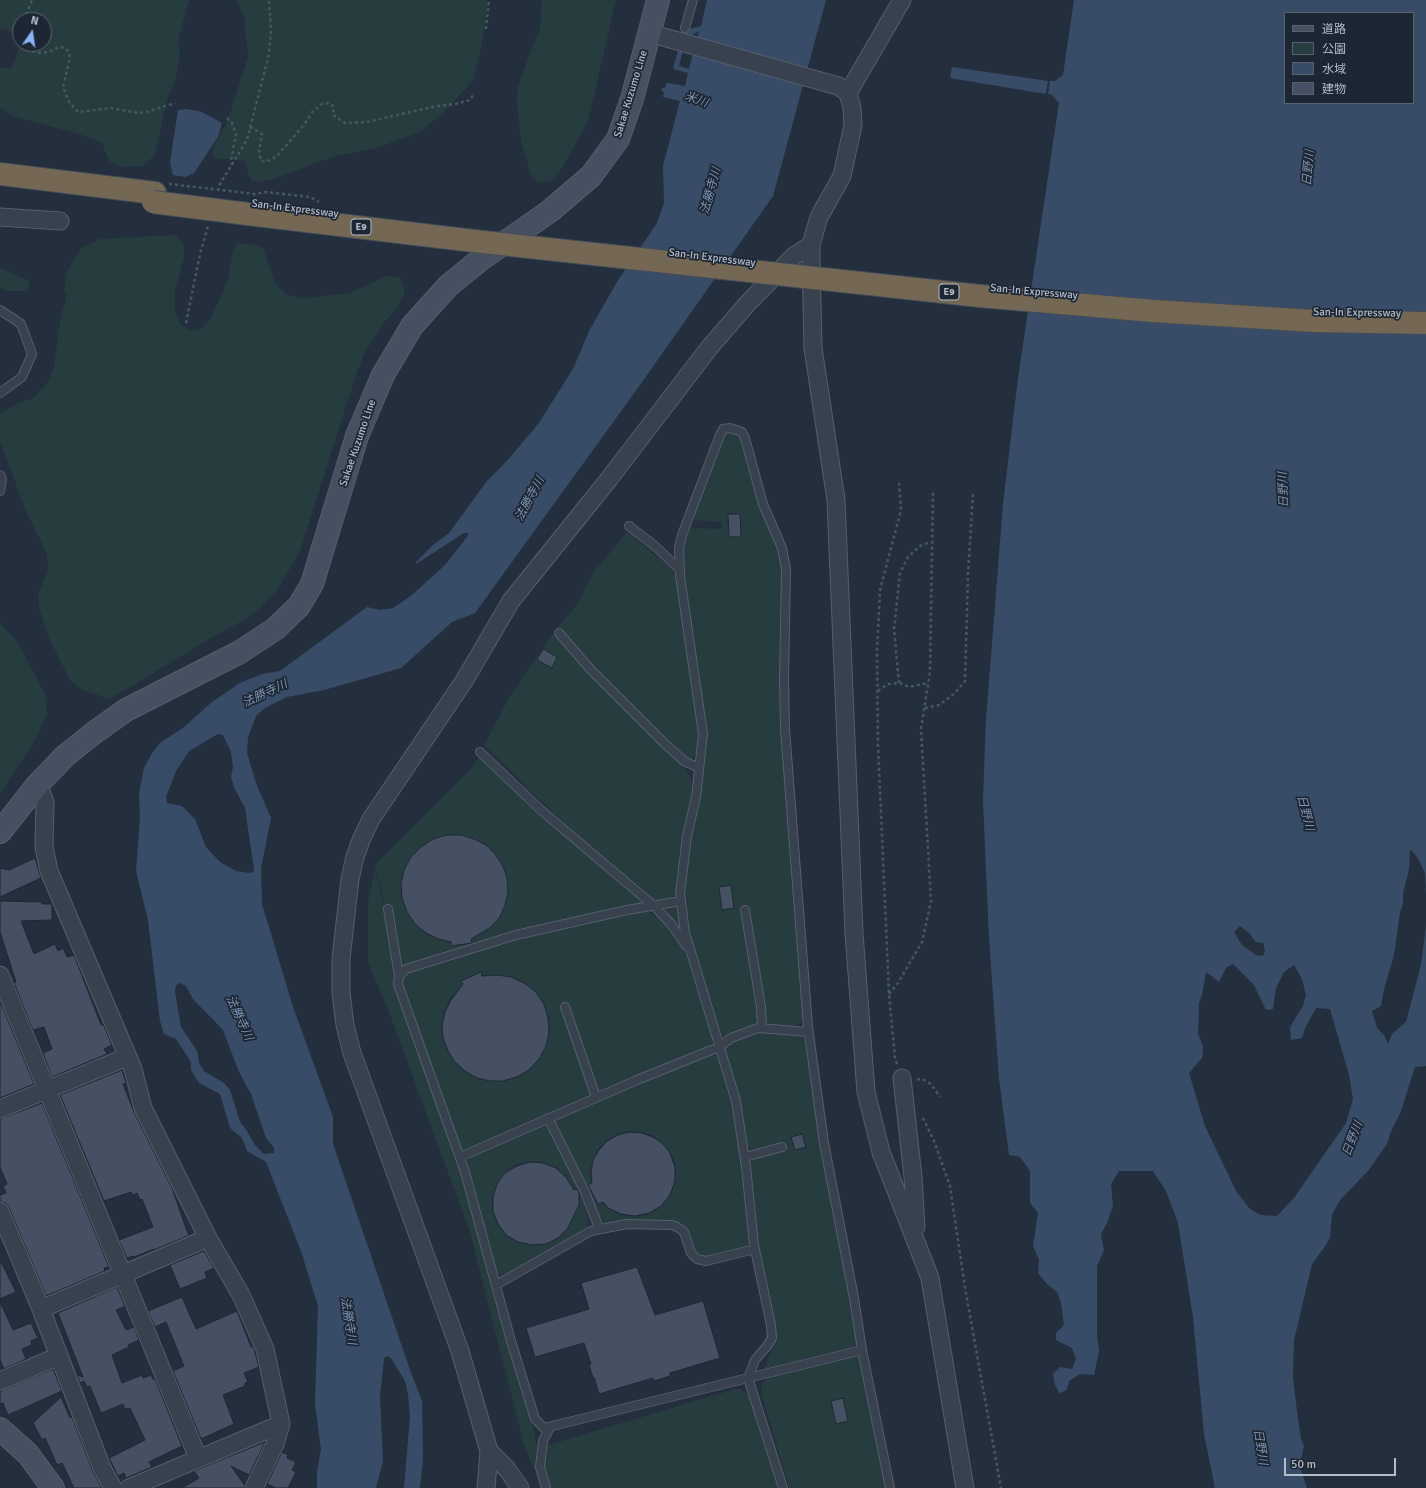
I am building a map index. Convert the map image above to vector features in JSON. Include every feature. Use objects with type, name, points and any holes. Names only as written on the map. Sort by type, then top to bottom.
[{"type":"highway","name":"San-In Expressway","points":[[0,174],[157,193],[249,209],[918,289],[1153,311],[1314,320],[1426,323]]},
{"type":"highway","name":"San-In Expressway","points":[[0,184],[157,193]]},
{"type":"highway","name":"San-In Expressway","points":[[475,236],[1153,303],[1315,312],[1426,314]]},
{"type":"main road","name":"Sakae Kuzumo Line","points":[[0,832],[38,784],[65,756],[126,710],[240,652],[275,628],[299,606],[312,584],[357,436],[383,375],[412,326],[448,286],[480,260],[550,211],[591,176],[618,139],[632,99],[658,36],[658,0]]},
{"type":"main road","points":[[0,1429],[28,1454],[54,1488]]},
{"type":"street","points":[[843,90],[902,0]]},
{"type":"street","points":[[658,36],[843,90],[852,108],[853,125],[842,176],[819,217],[811,245],[813,348],[836,500],[853,925],[866,1092],[881,1152],[930,1278],[965,1488]]},
{"type":"street","points":[[0,217],[60,221]]},
{"type":"street","points":[[486,1488],[489,1451],[460,1351],[352,1053],[345,1025],[341,993],[341,959],[350,879],[355,857],[361,840],[371,820],[464,682],[511,601],[609,479],[709,348],[748,303],[794,256],[811,245]]},
{"type":"street","points":[[38,784],[45,802],[44,847],[49,871],[133,1069],[144,1108],[208,1238],[240,1295],[265,1349],[281,1424],[275,1444],[254,1488]]},
{"type":"street","points":[[0,975],[198,1458]]},
{"type":"street","points":[[0,1109],[127,1057]]},
{"type":"street","points":[[902,1078],[913,1178],[917,1244]]},
{"type":"street","points":[[0,1211],[41,1308],[102,1468],[113,1488]]},
{"type":"street","points":[[41,1308],[123,1275],[208,1238]]},
{"type":"street","points":[[0,1381],[59,1356]]},
{"type":"street","points":[[129,1488],[281,1424]]},
{"type":"street","points":[[489,1451],[507,1469],[520,1488]]},
{"type":"lane","points":[[685,28],[693,0]]},
{"type":"lane","points":[[0,310],[20,324],[32,354],[22,377],[0,393]]},
{"type":"lane","points":[[783,1488],[748,1378],[755,1360],[772,1338],[771,1325],[755,1250],[736,1101],[691,952],[681,901],[681,876],[696,797],[702,724],[680,570],[679,548],[682,535],[723,429],[742,432],[745,438],[763,504],[782,548],[786,569],[784,679],[785,729],[808,1032],[824,1143],[854,1298],[862,1350],[890,1488]]},
{"type":"lane","points":[[0,476],[2,479],[0,491]]},
{"type":"lane","points":[[629,526],[656,547],[680,570]]},
{"type":"lane","points":[[558,633],[590,669],[664,742],[684,761],[699,768]]},
{"type":"lane","points":[[480,752],[542,811],[654,906],[672,924],[691,952]]},
{"type":"lane","points":[[399,976],[406,969],[516,935],[681,901]]},
{"type":"lane","points":[[388,909],[399,976],[398,984],[460,1157],[535,1419],[544,1428],[862,1350]]},
{"type":"lane","points":[[745,910],[761,1007],[762,1028]]},
{"type":"lane","points":[[565,1007],[596,1098]]},
{"type":"lane","points":[[460,1157],[548,1118],[719,1047],[731,1038],[758,1028],[808,1032]]},
{"type":"lane","points":[[548,1118],[585,1192],[599,1228]]},
{"type":"lane","points":[[744,1157],[782,1147]]},
{"type":"lane","points":[[496,1285],[566,1244],[599,1228],[627,1224],[672,1225],[684,1232],[691,1253],[697,1259],[706,1261],[755,1250]]},
{"type":"lane","points":[[546,1488],[540,1467],[543,1441],[550,1427]]},
{"type":"path","points":[[27,12],[32,0]]},
{"type":"path","points":[[216,198],[220,184],[247,140],[269,54],[271,30],[269,0]]},
{"type":"path","points":[[486,29],[489,0]]},
{"type":"path","points":[[52,50],[59,47],[65,48],[68,51],[70,58],[63,88],[69,102],[78,112],[111,108],[138,113],[175,103]]},
{"type":"path","points":[[35,52],[49,52]]},
{"type":"path","points":[[250,127],[262,134],[259,152],[261,161],[266,162],[277,156],[303,126],[312,111],[322,104],[329,103],[334,107],[334,115],[345,123],[367,122],[437,106],[455,104],[470,100],[473,95]]},
{"type":"path","points":[[227,118],[232,123],[236,134],[231,161],[232,165]]},
{"type":"path","points":[[157,193],[255,194],[266,192],[310,197],[316,202],[324,203]]},
{"type":"path","points":[[186,323],[200,254],[210,219]]},
{"type":"path","points":[[899,483],[901,510],[880,590],[877,651],[878,746],[889,994],[895,1058],[902,1078],[924,1080],[931,1084],[940,1098]]},
{"type":"path","points":[[889,994],[898,984],[922,942],[931,901],[921,729],[928,683],[930,542],[933,491]]},
{"type":"path","points":[[925,708],[939,705],[955,693],[965,681],[968,574],[973,494]]},
{"type":"path","points":[[899,683],[894,629],[900,573],[908,557],[920,546],[930,542]]},
{"type":"path","points":[[877,692],[888,684],[899,683],[909,687],[928,683]]},
{"type":"path","points":[[921,1114],[934,1141],[950,1186],[965,1288],[1001,1488]]},
{"type":"green space","points":[[0,0],[189,0],[178,41],[180,54],[176,78],[167,99],[155,155],[143,166],[121,167],[109,161],[102,143],[82,135],[12,116],[0,107],[0,67],[9,69],[13,66],[17,52],[52,52],[52,12],[12,12],[12,32],[0,28]]},
{"type":"green space","points":[[236,0],[488,0],[485,29],[474,79],[445,111],[420,132],[376,148],[332,157],[270,180],[259,182],[252,181],[249,176],[246,162],[238,159],[217,159],[212,154],[214,146],[227,123],[248,57],[244,15]]},
{"type":"green space","points":[[542,0],[616,0],[588,122],[559,173],[550,181],[539,182],[532,177],[521,142],[517,102],[518,85],[540,28]]},
{"type":"green space","points":[[175,235],[184,244],[184,258],[175,290],[175,311],[180,324],[192,331],[200,330],[209,321],[228,281],[233,250],[238,243],[251,244],[263,248],[275,284],[286,294],[301,299],[350,293],[387,276],[400,277],[405,292],[398,307],[386,320],[365,352],[357,372],[300,551],[278,589],[261,607],[244,620],[209,639],[110,699],[82,690],[70,680],[47,634],[38,599],[39,592],[48,571],[47,554],[25,509],[0,441],[0,414],[17,404],[33,398],[48,382],[54,367],[60,321],[65,303],[66,295],[64,290],[67,271],[81,248],[100,239]]},
{"type":"green space","points":[[0,268],[27,280],[30,284],[26,291],[8,291],[0,288]]},
{"type":"green space","points":[[727,431],[736,434],[743,442],[761,506],[780,554],[783,575],[781,641],[804,1018],[802,1022],[795,1027],[766,1025],[758,1009],[757,1023],[726,1037],[719,1035],[688,928],[684,905],[683,874],[704,753],[682,552],[687,531],[690,528],[722,529],[722,522],[696,520],[693,514],[722,438]]},
{"type":"green space","points":[[627,532],[664,562],[678,578],[699,728],[697,754],[692,759],[687,759],[679,754],[585,661],[556,629],[576,606],[593,573]]},
{"type":"green space","points":[[0,623],[17,641],[45,694],[47,714],[37,737],[0,794]]},
{"type":"green space","points":[[553,633],[588,672],[682,764],[691,779],[692,800],[677,874],[676,894],[672,897],[654,902],[548,808],[484,745],[509,698]]},
{"type":"green space","points":[[479,756],[643,904],[401,968],[375,865],[473,767]]},
{"type":"green space","points":[[375,868],[385,910],[394,964],[454,1150],[479,1235],[492,1293],[533,1428],[537,1446],[538,1469],[544,1488],[541,1488],[523,1441],[470,1232],[389,1012],[368,962],[368,902]]},
{"type":"green space","points":[[670,906],[675,907],[679,912],[682,932],[658,908]]},
{"type":"green space","points":[[648,911],[671,928],[688,958],[713,1039],[710,1047],[601,1091],[596,1089],[590,1092],[589,1098],[468,1150],[461,1149],[401,984],[406,973],[517,937]],"holes":[[[481,973],[483,976],[504,975],[524,983],[536,992],[544,1004],[549,1018],[549,1032],[546,1046],[539,1059],[530,1070],[517,1077],[503,1081],[490,1081],[477,1078],[464,1071],[447,1051],[443,1038],[442,1025],[445,1011],[450,999],[459,989]]]},
{"type":"green space","points":[[756,1032],[801,1035],[808,1044],[817,1123],[858,1339],[855,1346],[851,1348],[806,1358],[766,1370],[764,1370],[776,1339],[776,1331],[759,1253],[749,1162],[760,1157],[785,1150],[784,1142],[754,1150],[751,1150],[747,1146],[725,1050],[726,1046],[734,1039]]},
{"type":"green space","points":[[706,1054],[716,1056],[720,1060],[732,1101],[742,1160],[750,1240],[748,1246],[744,1249],[705,1258],[696,1255],[686,1229],[602,1223],[586,1184],[554,1124],[557,1118]],"holes":[[[630,1131],[642,1132],[654,1136],[671,1153],[676,1166],[675,1181],[671,1195],[661,1206],[649,1214],[634,1217],[620,1215],[607,1208],[602,1202],[598,1204],[589,1185],[592,1184],[590,1173],[593,1160],[598,1149],[607,1140],[617,1134]]]},
{"type":"green space","points":[[542,1125],[548,1127],[580,1187],[588,1218],[585,1231],[513,1271],[505,1274],[495,1272],[467,1167],[467,1163],[472,1154]],"holes":[[[530,1161],[543,1162],[556,1167],[566,1176],[574,1190],[577,1189],[579,1193],[579,1209],[576,1209],[568,1228],[558,1238],[546,1244],[532,1245],[518,1242],[506,1235],[497,1224],[493,1211],[492,1197],[497,1184],[505,1173],[516,1165]]]},
{"type":"green space","points":[[854,1355],[860,1358],[887,1488],[789,1488],[762,1395],[761,1385],[767,1379]]},
{"type":"green space","points":[[735,1389],[742,1389],[749,1395],[778,1488],[547,1488],[542,1473],[545,1446]]},
{"type":"water","points":[[707,0],[826,0],[773,196],[640,385],[475,613],[452,622],[401,668],[324,690],[287,697],[265,708],[256,716],[248,737],[247,753],[256,783],[271,818],[261,868],[262,904],[293,1007],[333,1117],[333,1144],[411,1373],[422,1401],[423,1459],[420,1488],[404,1488],[410,1416],[408,1394],[405,1381],[391,1358],[387,1356],[384,1358],[380,1396],[383,1461],[376,1488],[317,1488],[317,1471],[321,1449],[315,1404],[318,1306],[301,1251],[266,1162],[247,1151],[242,1138],[230,1128],[220,1094],[199,1083],[191,1070],[191,1062],[176,1039],[164,1034],[160,1021],[148,920],[136,871],[140,818],[139,793],[144,768],[152,753],[160,743],[184,727],[212,702],[240,683],[262,674],[280,671],[367,607],[380,610],[393,608],[412,595],[445,565],[467,537],[468,533],[464,533],[416,564],[416,562],[433,545],[449,533],[487,481],[506,462],[539,423],[574,367],[589,331],[617,282],[657,223],[664,203],[663,166],[680,101],[663,97],[664,92],[662,91],[662,88],[665,88],[667,83],[685,86],[688,73],[673,69],[682,35],[689,29],[701,26]],"holes":[[[699,31],[689,69],[679,66],[686,38]],[[218,734],[223,735],[231,752],[233,767],[231,777],[234,787],[245,808],[254,869],[253,872],[249,873],[236,871],[220,862],[206,847],[195,819],[182,806],[167,803],[166,797],[176,771],[189,751]],[[181,983],[186,986],[193,999],[223,1030],[239,1072],[251,1094],[266,1138],[274,1148],[274,1153],[264,1154],[255,1145],[240,1122],[230,1090],[224,1083],[204,1071],[199,1063],[197,1051],[181,1027],[175,992],[176,985]]]},
{"type":"water","name":"日野川","points":[[1074,0],[1426,0],[1426,896],[1425,874],[1418,858],[1410,849],[1409,869],[1403,894],[1403,904],[1400,912],[1394,955],[1384,989],[1381,1006],[1372,1011],[1377,1028],[1384,1035],[1388,1044],[1392,1034],[1406,1022],[1421,965],[1426,926],[1426,1066],[1415,1067],[1401,1111],[1387,1144],[1368,1171],[1340,1200],[1332,1215],[1330,1237],[1312,1264],[1294,1340],[1293,1376],[1301,1439],[1304,1446],[1301,1459],[1301,1470],[1307,1488],[1215,1488],[1204,1434],[1193,1317],[1178,1223],[1166,1191],[1153,1171],[1119,1171],[1111,1184],[1113,1206],[1101,1234],[1104,1250],[1097,1266],[1097,1335],[1099,1351],[1094,1375],[1080,1374],[1069,1381],[1067,1389],[1060,1394],[1055,1385],[1053,1374],[1060,1367],[1072,1369],[1076,1359],[1072,1348],[1056,1340],[1056,1333],[1064,1325],[1061,1303],[1057,1292],[1047,1284],[1038,1273],[1039,1260],[1033,1246],[1038,1213],[1030,1203],[1030,1171],[1020,1157],[1009,1155],[999,1079],[989,938],[983,800],[986,720],[1003,504],[1018,378],[1059,103],[1052,95],[1048,94],[1050,81],[1055,81],[1063,75]],"holes":[[[1240,926],[1248,932],[1256,942],[1263,943],[1265,950],[1263,956],[1256,955],[1242,945],[1234,932]],[[1233,964],[1254,985],[1266,1010],[1273,1009],[1276,988],[1284,972],[1294,965],[1302,979],[1306,995],[1303,1006],[1290,1027],[1291,1040],[1302,1038],[1305,1028],[1316,1008],[1330,1009],[1349,1075],[1353,1099],[1346,1123],[1294,1198],[1277,1216],[1260,1215],[1249,1208],[1236,1191],[1205,1126],[1189,1073],[1202,1058],[1203,1046],[1198,1034],[1199,1003],[1206,972],[1219,982],[1226,968]]]},
{"type":"water","points":[[952,67],[1048,81],[1046,94],[950,78]]},
{"type":"water","points":[[187,109],[202,112],[222,123],[218,137],[194,173],[185,177],[173,175],[170,163],[178,110]]},
{"type":"building","points":[[728,514],[740,514],[741,537],[729,537]]},
{"type":"building","points":[[543,649],[557,657],[552,668],[537,660]]},
{"type":"building","points":[[447,835],[461,835],[486,845],[495,854],[503,866],[507,878],[508,892],[500,917],[491,927],[471,939],[472,943],[451,946],[451,942],[439,939],[426,933],[415,924],[407,912],[402,898],[401,884],[404,870],[411,857],[421,847],[433,839]]},
{"type":"building","points":[[35,858],[41,878],[0,897],[0,868],[9,870]]},
{"type":"building","points":[[731,885],[734,908],[722,910],[719,887]]},
{"type":"building","points":[[0,901],[42,902],[42,904],[52,904],[52,920],[21,921],[34,954],[55,944],[58,951],[63,948],[67,957],[74,955],[101,1025],[103,1024],[112,1045],[104,1049],[107,1054],[52,1077],[43,1053],[52,1049],[44,1027],[33,1030],[14,983],[16,982],[0,932]]},
{"type":"building","points":[[481,972],[482,976],[497,975],[511,977],[524,983],[536,992],[544,1004],[548,1018],[549,1032],[546,1046],[539,1059],[529,1070],[517,1077],[503,1081],[490,1081],[477,1078],[465,1071],[455,1062],[448,1051],[443,1038],[442,1025],[445,1012],[451,1000],[463,984],[461,981]]},
{"type":"building","points":[[0,1001],[34,1084],[0,1098]]},
{"type":"building","points":[[122,1070],[126,1083],[123,1084],[134,1112],[172,1188],[188,1234],[192,1234],[154,1250],[127,1258],[119,1240],[153,1227],[142,1199],[140,1200],[137,1193],[133,1195],[131,1192],[104,1201],[60,1095]]},
{"type":"building","points":[[42,1103],[109,1267],[104,1268],[105,1271],[46,1296],[9,1207],[6,1203],[0,1201],[0,1195],[6,1193],[3,1186],[7,1184],[0,1167],[0,1119]]},
{"type":"building","points":[[629,1132],[642,1133],[653,1137],[663,1144],[670,1153],[675,1167],[675,1181],[670,1195],[661,1206],[649,1213],[635,1216],[621,1214],[608,1208],[603,1202],[598,1204],[588,1185],[592,1183],[591,1172],[593,1160],[599,1150],[607,1141],[618,1135]]},
{"type":"building","points":[[802,1134],[806,1147],[795,1150],[791,1137]]},
{"type":"building","points":[[530,1162],[543,1163],[556,1168],[566,1177],[574,1190],[577,1189],[579,1193],[579,1205],[568,1228],[558,1238],[546,1244],[532,1245],[518,1242],[506,1235],[498,1224],[493,1211],[493,1197],[497,1184],[505,1173],[517,1166]]},
{"type":"building","points":[[204,1251],[214,1268],[205,1272],[207,1278],[180,1289],[170,1265]]},
{"type":"building","points":[[0,1260],[16,1292],[0,1299]]},
{"type":"building","points":[[637,1267],[655,1315],[703,1301],[720,1358],[670,1373],[670,1376],[654,1381],[653,1378],[599,1394],[589,1365],[591,1364],[584,1343],[535,1357],[526,1328],[589,1309],[581,1283]]},
{"type":"building","points":[[117,1287],[125,1306],[116,1310],[126,1330],[134,1327],[139,1340],[128,1345],[129,1347],[112,1355],[122,1383],[142,1375],[143,1378],[151,1375],[153,1379],[155,1379],[182,1446],[149,1462],[152,1467],[126,1478],[124,1473],[118,1476],[109,1458],[145,1440],[130,1408],[125,1409],[123,1404],[101,1413],[90,1386],[87,1387],[84,1381],[80,1383],[77,1375],[83,1377],[58,1313]]},
{"type":"building","points":[[182,1297],[196,1329],[237,1311],[251,1347],[253,1346],[259,1367],[244,1373],[248,1382],[245,1383],[245,1386],[223,1395],[234,1424],[201,1439],[173,1371],[184,1366],[166,1322],[155,1327],[148,1311]]},
{"type":"building","points":[[0,1302],[13,1330],[31,1323],[38,1338],[31,1341],[32,1345],[22,1349],[26,1359],[4,1369],[0,1360]]},
{"type":"building","points":[[53,1369],[62,1391],[8,1415],[3,1403],[0,1404],[0,1391]]},
{"type":"building","points":[[61,1397],[70,1418],[72,1417],[93,1472],[102,1488],[74,1488],[62,1463],[57,1465],[45,1438],[42,1440],[33,1423]]},
{"type":"building","points":[[843,1398],[848,1421],[836,1424],[831,1401]]},
{"type":"building","points":[[265,1442],[249,1475],[231,1466],[245,1486],[244,1488],[182,1488],[199,1478],[194,1471]]},
{"type":"building","points":[[282,1452],[288,1455],[287,1458],[296,1462],[292,1470],[296,1472],[288,1488],[276,1488],[267,1484]]},
{"type":"water label","name":"米川","points":[[696,100]]},
{"type":"water label","name":"法勝寺川","points":[[711,191]]},
{"type":"water label","name":"法勝寺川","points":[[530,499]]},
{"type":"water label","name":"法勝寺川","points":[[265,694]]},
{"type":"water label","name":"法勝寺川","points":[[239,1018]]},
{"type":"water label","name":"法勝寺川","points":[[348,1321]]}]
